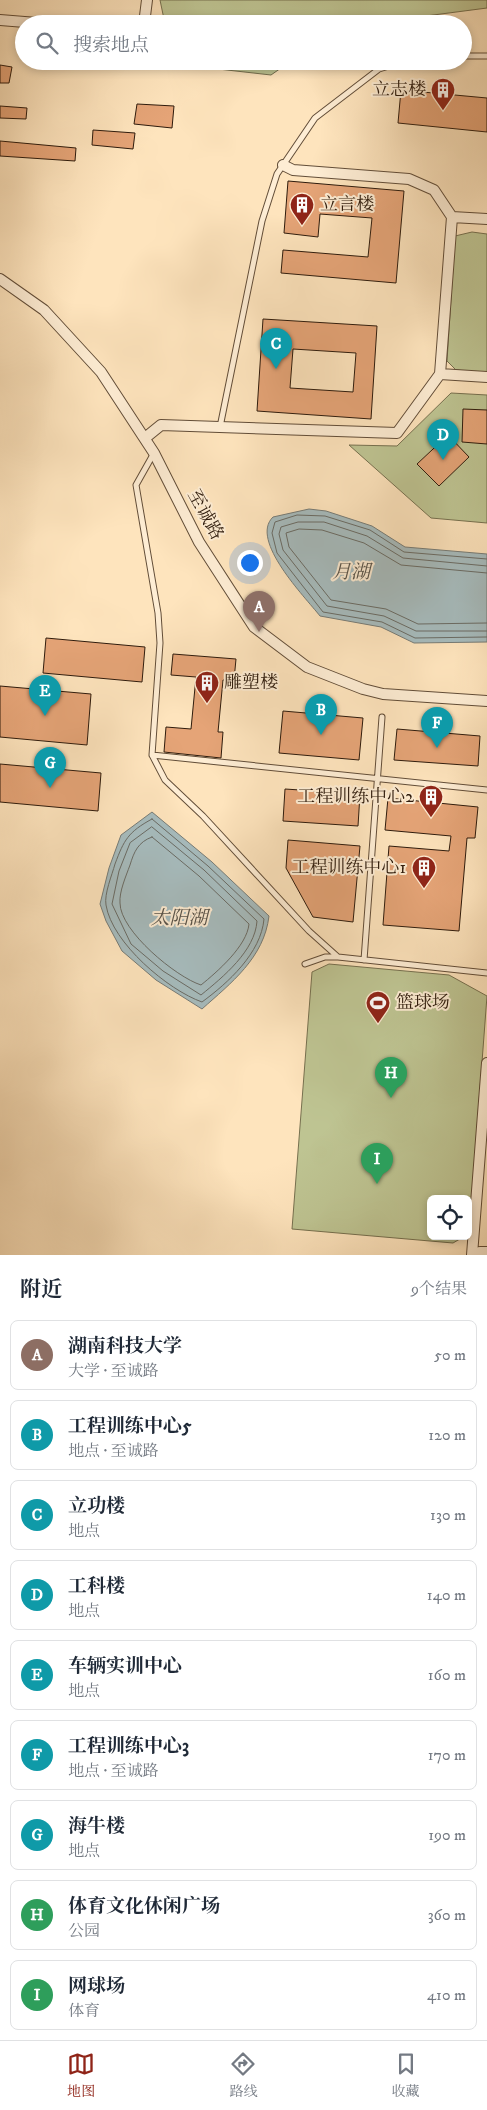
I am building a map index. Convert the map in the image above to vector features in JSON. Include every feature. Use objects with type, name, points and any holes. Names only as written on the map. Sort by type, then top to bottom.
[{"type":"street","points":[[145,15],[147,0]]},
{"type":"street","points":[[0,20],[15,21]]},
{"type":"street","points":[[145,438],[161,425],[397,433],[440,374],[452,217],[434,190],[409,179],[293,170],[283,164]]},
{"type":"street","points":[[452,217],[487,219]]},
{"type":"street","name":"至诚路","points":[[0,279],[44,310],[95,365],[145,438],[199,542],[254,627],[286,653],[308,667],[332,678],[377,692],[487,701]]},
{"type":"street","points":[[440,374],[487,377]]},
{"type":"street","points":[[480,1253],[487,1063]]},
{"type":"lane","points":[[472,56],[487,56]]},
{"type":"lane","points":[[220,427],[262,221],[276,174],[314,118],[378,70]]},
{"type":"lane","points":[[154,453],[136,485],[158,613],[160,643],[152,755],[165,780],[203,816],[308,931],[338,956]]},
{"type":"lane","points":[[364,960],[382,717]]},
{"type":"lane","points":[[152,755],[376,780],[487,790]]},
{"type":"lane","points":[[305,964],[325,957],[338,956],[487,973]]},
{"type":"green space","points":[[160,0],[487,0],[487,8],[433,15],[163,15]]},
{"type":"green space","points":[[227,70],[278,70],[271,75]]},
{"type":"green space","points":[[472,232],[487,234],[487,373],[456,370],[447,361],[455,236]]},
{"type":"green space","points":[[451,393],[487,395],[487,523],[431,518],[349,445],[397,446]]},
{"type":"green space","points":[[329,964],[449,975],[487,996],[472,1195],[427,1195],[427,1240],[458,1240],[453,1243],[292,1229],[312,972]]},
{"type":"water","name":"月湖","points":[[309,509],[326,511],[372,526],[405,547],[487,554],[487,642],[414,643],[381,627],[320,616],[282,568],[268,540],[268,527],[273,517]]},
{"type":"water","name":"太阳湖","points":[[152,812],[212,862],[269,916],[266,931],[253,957],[235,979],[202,1009],[156,980],[122,951],[106,921],[100,904],[109,868],[121,835]]},
{"type":"building","points":[[0,65],[12,67],[9,83],[0,83]]},
{"type":"building","name":"立志楼","points":[[401,90],[487,98],[487,132],[398,123]]},
{"type":"building","points":[[137,104],[174,106],[172,128],[134,124]]},
{"type":"building","points":[[0,106],[27,108],[26,119],[0,118]]},
{"type":"building","points":[[93,130],[135,133],[133,149],[92,145]]},
{"type":"building","points":[[0,141],[76,148],[75,161],[0,156]]},
{"type":"building","name":"立言楼","points":[[288,181],[404,191],[396,283],[281,273],[283,250],[368,257],[372,218],[320,214],[318,237],[284,233]]},
{"type":"building","points":[[263,319],[377,326],[371,419],[257,411]],"holes":[[[293,349],[356,353],[353,392],[290,388]]]},
{"type":"building","points":[[463,409],[487,410],[487,444],[462,442]]},
{"type":"building","points":[[448,435],[469,457],[439,486],[417,464]]},
{"type":"building","points":[[46,638],[145,647],[142,682],[43,673]]},
{"type":"building","name":"雕塑楼","points":[[173,654],[236,659],[234,680],[223,680],[218,732],[223,732],[221,758],[164,752],[166,727],[191,729],[196,677],[171,675]]},
{"type":"building","points":[[0,686],[91,694],[87,745],[0,737]]},
{"type":"building","points":[[283,711],[363,718],[359,760],[279,753]]},
{"type":"building","points":[[397,729],[480,736],[478,766],[394,760]]},
{"type":"building","points":[[0,764],[101,773],[98,811],[0,802]]},
{"type":"building","points":[[285,789],[360,794],[358,826],[283,821]]},
{"type":"building","name":"工程训练中心1","points":[[388,798],[478,807],[475,838],[467,838],[459,931],[383,925],[389,846],[449,851],[451,836],[385,830]]},
{"type":"building","points":[[288,840],[360,846],[353,922],[313,917],[286,868]]},
{"type":"place","name":"立志楼","points":[[443,111]]},
{"type":"place","name":"立言楼","points":[[302,226]]},
{"type":"place","name":"立功楼","points":[[276,369]]},
{"type":"place","name":"工科楼","points":[[443,460]]},
{"type":"place","name":"湖南科技大学","points":[[259,632]]},
{"type":"place","name":"雕塑楼","points":[[207,704]]},
{"type":"place","name":"车辆实训中心","points":[[45,716]]},
{"type":"place","name":"工程训练中心5","points":[[321,735]]},
{"type":"place","name":"工程训练中心3","points":[[437,748]]},
{"type":"place","name":"海牛楼","points":[[50,788]]},
{"type":"place","name":"工程训练中心2","points":[[431,818]]},
{"type":"place","name":"工程训练中心1","points":[[424,889]]},
{"type":"place","name":"篮球场","points":[[378,1024]]},
{"type":"place","name":"体育文化休闲广场","points":[[391,1098]]},
{"type":"place","name":"网球场","points":[[377,1184]]}]
